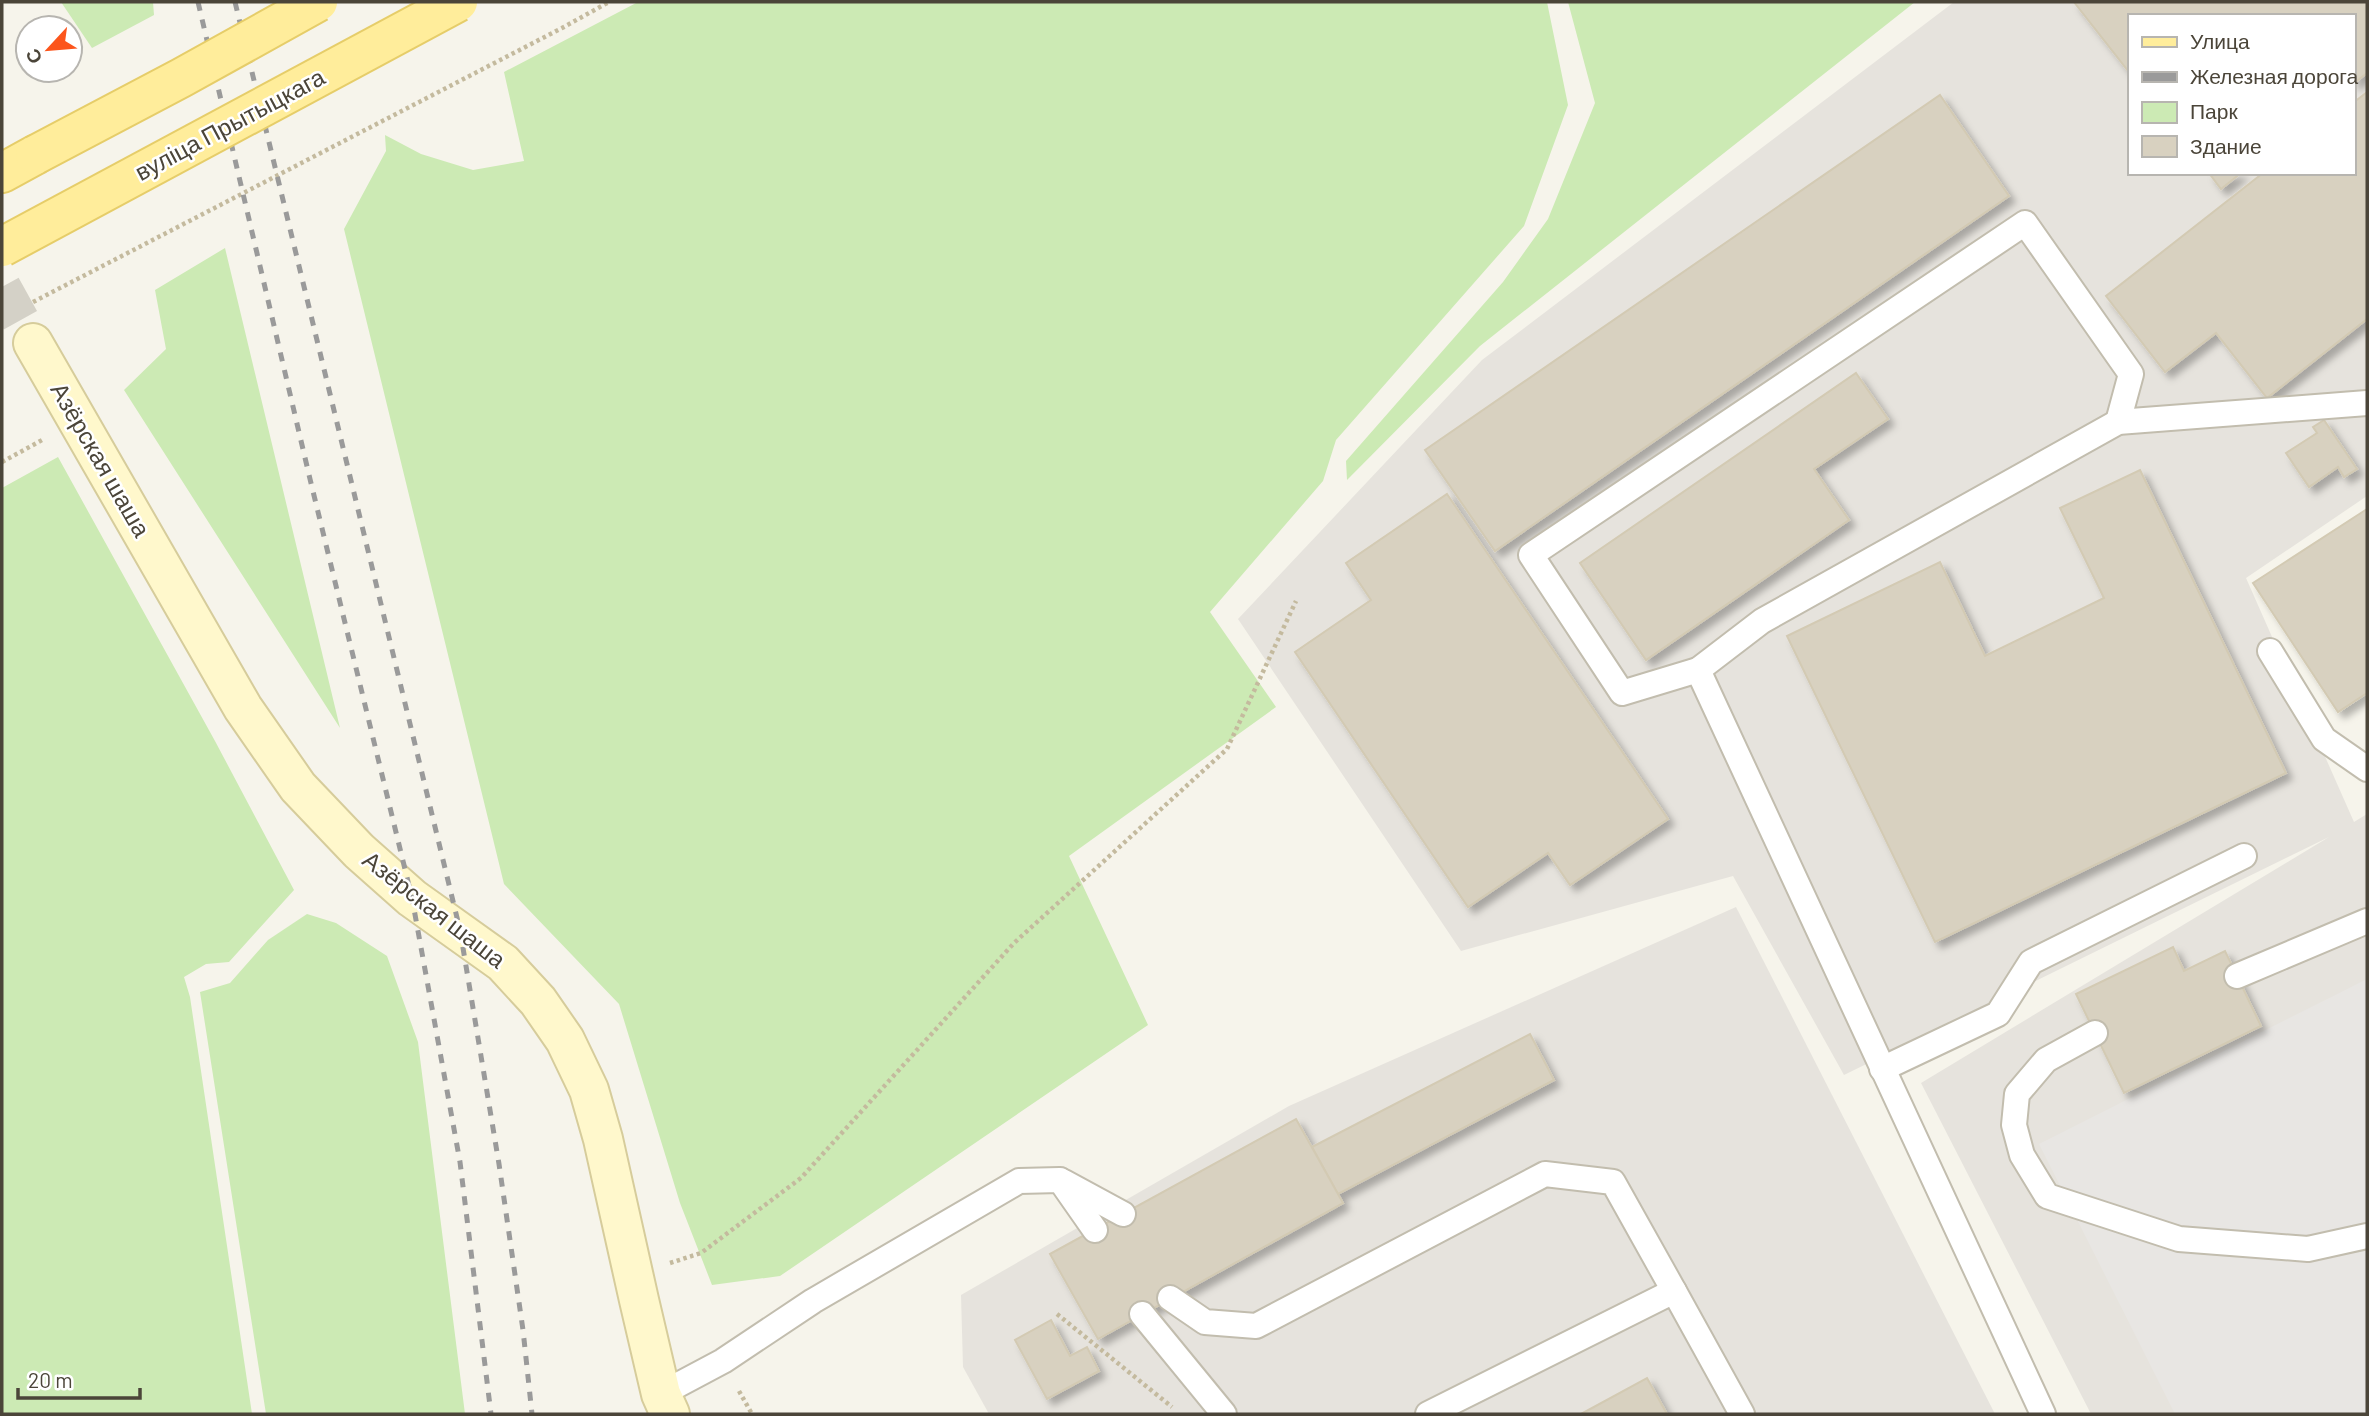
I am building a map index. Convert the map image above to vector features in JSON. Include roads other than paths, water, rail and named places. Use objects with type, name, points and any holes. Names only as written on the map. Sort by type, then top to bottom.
[{"type":"main road","points":[[2,173],[18,157],[181,78],[318,2]]},
{"type":"main road","name":"вуліца Прытыцкага","points":[[2,247],[458,2]]},
{"type":"main road","name":"Азёрская шаша","points":[[33,343],[243,708],[298,787],[359,851],[412,898],[503,963],[538,1001],[565,1040],[589,1090],[598,1121],[665,1404]]},
{"type":"lane","points":[[2118,422],[2132,374],[2025,223],[1531,555],[1622,693],[1698,670],[1762,621],[2118,422],[2367,404]]},
{"type":"lane","points":[[2270,651],[2324,739],[2367,769]]},
{"type":"lane","points":[[1698,670],[2043,1414]]},
{"type":"lane","points":[[1882,1069],[1998,1014],[2031,962],[2244,856]]},
{"type":"lane","points":[[2237,976],[2367,921]]},
{"type":"lane","points":[[2095,1033],[2046,1060],[2017,1094],[2014,1125],[2022,1155],[2047,1196],[2179,1239],[2308,1249],[2367,1236]]},
{"type":"lane","points":[[1170,1298],[1205,1322],[1256,1326],[1545,1174],[1613,1182],[1742,1414]]},
{"type":"lane","points":[[1060,1180],[1095,1230]]},
{"type":"lane","points":[[665,1404],[723,1361],[813,1301],[1019,1181],[1060,1180],[1123,1214]]},
{"type":"lane","points":[[1428,1414],[1674,1291]]},
{"type":"lane","points":[[1142,1314],[1224,1414]]},
{"type":"tunnel","points":[[2,287],[33,343]]},
{"type":"railway","points":[[198,2],[412,898],[460,1162],[491,1414]]},
{"type":"railway","points":[[235,2],[460,930],[499,1164],[532,1414]]}]
